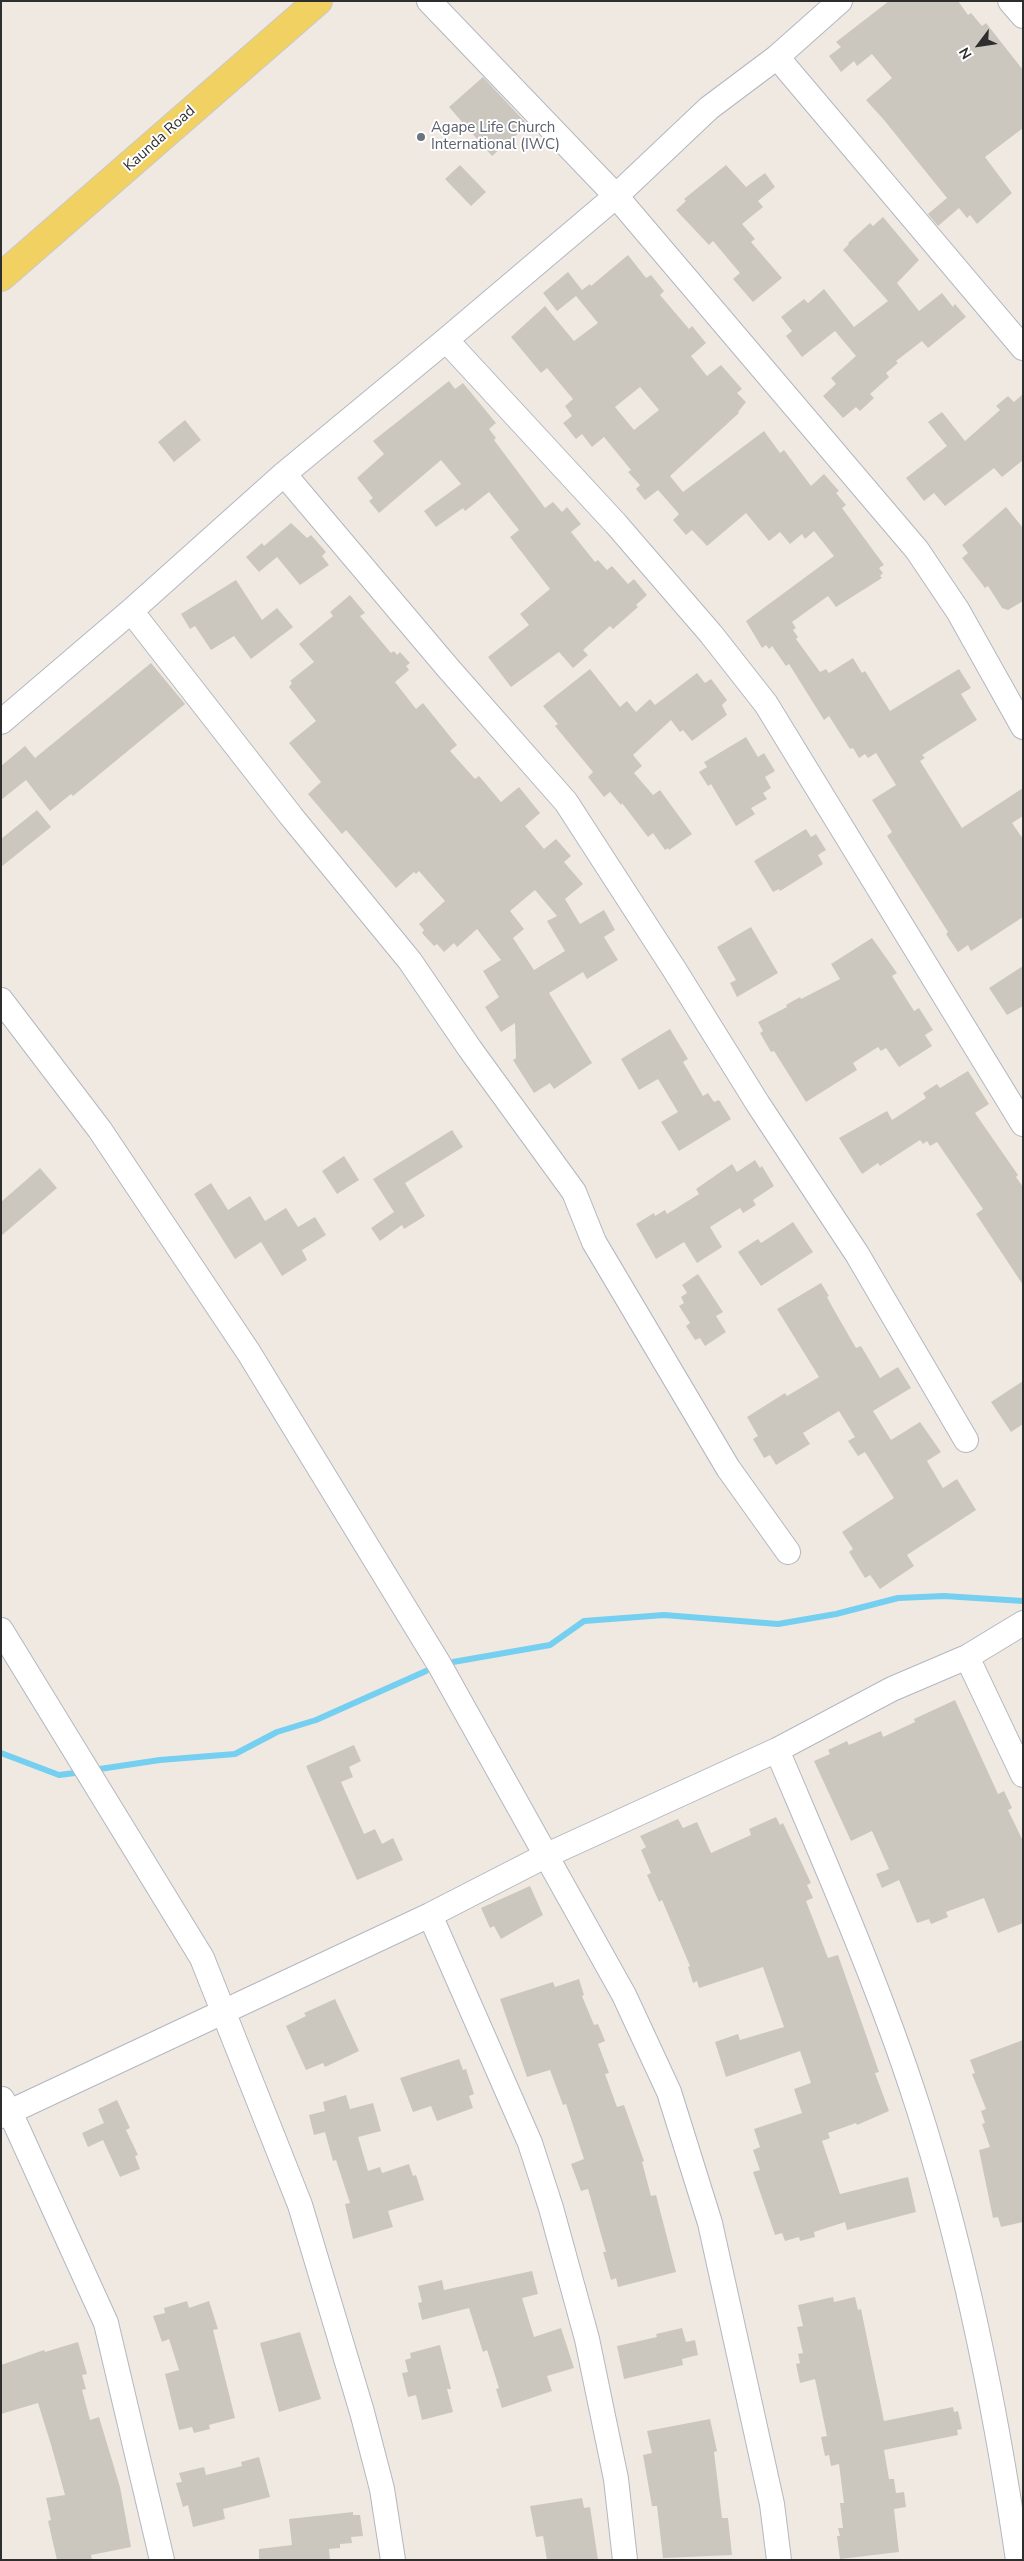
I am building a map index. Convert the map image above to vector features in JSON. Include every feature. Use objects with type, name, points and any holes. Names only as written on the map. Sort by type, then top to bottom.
[{"type":"main road","name":"Kaunda Road","points":[[1,277],[318,1]]},
{"type":"street","points":[[430,1],[616,196],[917,550],[958,611],[1023,727]]},
{"type":"street","points":[[1,722],[131,611],[284,474],[616,196],[709,108],[777,57],[840,1]]},
{"type":"street","points":[[1010,1],[1023,16]]},
{"type":"street","points":[[777,57],[1023,348]]},
{"type":"street","points":[[446,340],[616,524],[710,634],[766,704],[1023,1124]]},
{"type":"street","points":[[284,474],[448,668],[566,802],[758,1104],[857,1254],[966,1440]]},
{"type":"street","points":[[131,611],[291,816],[410,961],[470,1049],[574,1192],[594,1242],[728,1468],[788,1552]]},
{"type":"street","points":[[1,1000],[106,1138],[249,1353],[439,1664],[544,1856],[624,1995],[669,2092],[710,2223],[772,2504],[779,2560]]},
{"type":"street","points":[[162,2560],[106,2323],[4,2109],[223,2012],[430,1915],[544,1856],[777,1750],[892,1689],[967,1657],[1023,1623]]},
{"type":"street","points":[[1,1630],[202,1958],[300,2205],[362,2412],[382,2489],[393,2560]]},
{"type":"street","points":[[967,1657],[1023,1775]]},
{"type":"street","points":[[777,1750],[857,1939],[918,2106],[960,2254],[987,2387],[1018,2560]]},
{"type":"street","points":[[430,1915],[530,2143],[551,2208],[586,2339],[616,2479],[625,2560]]},
{"type":"building","points":[[889,1],[958,1],[968,15],[971,13],[982,26],[986,23],[1023,70],[1023,128],[985,157],[1012,193],[977,224],[970,215],[967,218],[959,208],[938,226],[928,214],[947,198],[866,100],[892,78],[872,54],[857,66],[854,61],[841,72],[829,56],[841,47],[836,42]]},
{"type":"building","points":[[483,77],[528,125],[492,156],[449,107]]},
{"type":"building","points":[[460,165],[486,192],[471,206],[445,179]]},
{"type":"building","points":[[726,165],[746,187],[765,173],[775,187],[758,201],[763,207],[742,224],[755,239],[751,242],[782,278],[753,302],[733,279],[740,273],[713,241],[709,245],[676,210],[686,201],[684,199]]},
{"type":"building","points":[[883,217],[919,260],[897,283],[919,311],[942,293],[953,307],[955,304],[966,317],[928,348],[922,341],[896,361],[898,363],[886,373],[889,377],[870,394],[874,398],[860,411],[856,407],[843,418],[823,396],[836,384],[831,378],[856,356],[835,331],[802,357],[786,336],[792,331],[781,317],[804,299],[808,303],[824,289],[854,327],[888,301],[843,250],[870,223],[873,226]]},
{"type":"building","points":[[628,255],[646,278],[651,275],[664,291],[660,295],[689,329],[692,326],[706,343],[691,356],[707,376],[721,365],[742,389],[737,393],[746,402],[739,413],[670,476],[683,492],[764,431],[780,453],[784,450],[811,486],[824,474],[839,491],[836,493],[846,505],[842,508],[884,565],[879,568],[883,573],[880,576],[882,578],[836,607],[828,596],[792,622],[796,628],[793,630],[798,637],[796,639],[820,672],[826,669],[829,673],[853,658],[862,673],[865,671],[890,711],[959,669],[971,688],[961,694],[977,720],[922,755],[925,758],[920,761],[962,828],[1023,788],[1023,816],[1012,823],[1023,839],[1023,917],[971,951],[968,945],[958,952],[946,934],[948,932],[887,836],[892,832],[872,800],[896,785],[876,753],[868,758],[865,754],[859,758],[853,748],[850,749],[829,716],[824,720],[789,664],[786,666],[772,646],[769,649],[766,645],[762,648],[746,621],[834,556],[814,531],[805,539],[802,534],[790,544],[780,532],[769,541],[746,513],[707,546],[692,530],[686,535],[673,520],[679,514],[658,490],[645,500],[636,489],[640,485],[628,472],[631,470],[604,437],[592,447],[582,434],[576,439],[563,423],[572,416],[565,406],[573,399],[547,368],[541,373],[511,337],[545,306],[574,341],[598,323],[576,296],[557,311],[543,293],[568,272],[582,290],[590,284],[591,286]],"holes":[[[640,387],[659,410],[634,430],[615,407]]]},
{"type":"building","points":[[449,381],[455,389],[463,383],[496,423],[489,429],[496,438],[494,440],[545,508],[553,502],[562,512],[567,507],[581,524],[571,532],[595,562],[598,560],[607,570],[612,566],[628,584],[634,579],[647,595],[636,605],[638,607],[613,629],[610,626],[583,650],[588,655],[573,668],[559,652],[511,687],[488,657],[529,625],[520,614],[550,589],[510,537],[519,530],[489,492],[465,511],[463,508],[436,527],[424,511],[461,484],[441,460],[379,513],[369,501],[373,498],[357,478],[384,454],[373,441]]},
{"type":"building","points":[[1023,394],[1023,460],[1002,477],[994,468],[945,506],[934,493],[924,501],[906,478],[947,446],[928,422],[942,412],[965,441],[1000,410],[996,406],[1008,396],[1014,402]]},
{"type":"building","points":[[185,420],[201,440],[174,462],[158,442]]},
{"type":"building","points":[[1006,507],[1023,528],[1023,601],[1008,610],[1002,608],[988,586],[985,588],[962,558],[968,553],[962,545]]},
{"type":"building","points":[[291,523],[307,538],[311,535],[326,552],[322,556],[329,565],[300,585],[277,557],[259,572],[246,557],[262,543],[264,546]]},
{"type":"building","points":[[236,580],[262,620],[277,608],[293,627],[251,659],[234,636],[211,650],[195,626],[190,629],[181,614]]},
{"type":"building","points":[[350,595],[365,613],[360,616],[391,653],[394,651],[397,655],[400,652],[410,663],[406,666],[409,670],[395,682],[416,709],[423,703],[457,745],[450,751],[475,779],[479,776],[501,802],[519,787],[540,813],[525,826],[544,849],[556,839],[571,856],[564,862],[583,884],[565,899],[580,924],[604,910],[615,930],[604,937],[618,960],[587,979],[583,972],[549,993],[592,1063],[554,1089],[550,1083],[534,1093],[513,1060],[516,1058],[515,1023],[501,1032],[485,1007],[499,997],[483,971],[501,960],[477,929],[457,947],[454,943],[444,952],[437,944],[434,946],[422,933],[424,930],[419,924],[445,901],[419,871],[416,874],[414,872],[396,888],[346,830],[342,834],[308,794],[321,782],[289,743],[316,721],[289,687],[292,683],[290,681],[314,662],[299,644],[333,616],[330,612]],"holes":[[[535,890],[557,916],[547,921],[565,951],[534,970],[513,938],[524,929],[510,911]]]},
{"type":"building","points":[[151,663],[185,704],[73,796],[71,794],[50,811],[26,780],[1,800],[1,766],[25,746],[35,758]]},
{"type":"building","points":[[590,669],[620,707],[627,701],[636,712],[650,699],[655,705],[697,673],[705,683],[711,679],[727,700],[722,705],[727,715],[692,741],[683,730],[680,732],[671,720],[633,755],[642,766],[634,773],[653,795],[660,790],[692,834],[669,850],[668,848],[665,850],[653,833],[648,837],[622,803],[621,805],[610,792],[604,797],[588,777],[593,772],[555,726],[558,724],[543,706]]},
{"type":"building","points":[[746,737],[758,757],[764,753],[775,771],[765,777],[771,788],[763,793],[767,799],[751,808],[755,814],[736,826],[711,784],[708,786],[699,772],[707,767],[704,762]]},
{"type":"building","points":[[37,810],[51,827],[1,867],[1,839]]},
{"type":"building","points":[[806,829],[811,837],[816,834],[826,850],[818,855],[823,864],[780,891],[779,889],[773,892],[754,861]]},
{"type":"building","points":[[751,927],[778,973],[737,997],[730,983],[736,980],[717,947]]},
{"type":"building","points":[[872,938],[897,973],[892,976],[914,1011],[919,1008],[933,1030],[925,1035],[932,1046],[899,1067],[886,1048],[881,1051],[878,1047],[853,1063],[857,1070],[806,1102],[774,1051],[771,1052],[760,1033],[763,1031],[758,1022],[787,1007],[786,1005],[800,997],[801,999],[840,979],[831,964]]},
{"type":"building","points":[[1023,966],[1023,1006],[1007,1015],[989,988]]},
{"type":"building","points":[[670,1029],[688,1059],[683,1062],[703,1096],[708,1093],[714,1102],[719,1100],[731,1119],[679,1151],[661,1122],[678,1112],[658,1079],[639,1090],[621,1059]]},
{"type":"building","points":[[968,1071],[989,1104],[975,1113],[1018,1175],[1016,1177],[1023,1187],[1023,1285],[976,1214],[983,1209],[937,1142],[930,1146],[927,1141],[923,1144],[920,1140],[880,1166],[878,1163],[862,1174],[839,1138],[887,1111],[892,1120],[926,1098],[923,1093],[937,1084],[940,1088]]},
{"type":"building","points":[[452,1130],[463,1147],[405,1183],[425,1216],[404,1229],[402,1225],[380,1241],[371,1228],[394,1212],[373,1179]]},
{"type":"building","points":[[344,1156],[359,1180],[337,1194],[322,1171]]},
{"type":"building","points":[[755,1160],[760,1168],[762,1166],[774,1186],[753,1200],[756,1205],[743,1213],[740,1208],[710,1227],[722,1247],[697,1263],[684,1242],[656,1259],[636,1224],[654,1213],[655,1216],[665,1210],[667,1214],[699,1194],[696,1189],[732,1164],[737,1172]]},
{"type":"building","points":[[40,1168],[57,1188],[1,1236],[1,1202]]},
{"type":"building","points":[[211,1183],[228,1210],[250,1196],[265,1221],[286,1208],[298,1227],[315,1217],[326,1235],[302,1250],[307,1260],[282,1276],[261,1242],[235,1259],[194,1194]]},
{"type":"building","points":[[793,1222],[813,1252],[761,1286],[738,1252],[758,1239],[761,1243]]},
{"type":"building","points":[[698,1274],[723,1312],[716,1316],[726,1332],[705,1346],[700,1338],[695,1340],[686,1326],[690,1323],[679,1306],[684,1303],[681,1297],[687,1293],[682,1285]]},
{"type":"building","points":[[821,1283],[856,1348],[861,1346],[880,1378],[898,1367],[911,1388],[873,1411],[891,1440],[920,1422],[941,1452],[927,1461],[943,1488],[957,1479],[976,1510],[907,1555],[914,1566],[880,1589],[870,1575],[865,1578],[849,1552],[853,1549],[842,1532],[894,1498],[865,1452],[858,1456],[848,1441],[855,1437],[839,1411],[803,1433],[810,1444],[776,1465],[770,1455],[764,1458],[753,1439],[758,1436],[747,1417],[785,1393],[787,1396],[819,1377],[777,1309]]},
{"type":"building","points":[[1023,1381],[1023,1424],[1011,1432],[991,1402]]},
{"type":"building","points":[[955,1700],[998,1794],[1004,1791],[1012,1808],[1008,1810],[1023,1841],[1023,1923],[998,1933],[984,1898],[946,1912],[948,1917],[931,1924],[929,1919],[917,1923],[899,1880],[882,1888],[876,1874],[889,1869],[872,1831],[851,1841],[814,1761],[830,1754],[828,1750],[847,1741],[849,1745],[881,1731],[883,1737],[915,1722],[914,1719]]},
{"type":"building","points":[[354,1745],[361,1761],[349,1767],[353,1777],[341,1782],[364,1834],[375,1829],[382,1844],[393,1838],[403,1860],[357,1880],[306,1766]]},
{"type":"building","points":[[776,1817],[780,1825],[783,1823],[811,1883],[807,1885],[813,1898],[806,1901],[828,1958],[838,1955],[879,2072],[875,2073],[889,2111],[857,2125],[856,2123],[828,2133],[830,2138],[822,2141],[840,2194],[908,2177],[916,2212],[847,2230],[845,2222],[814,2232],[815,2237],[800,2241],[799,2237],[785,2241],[782,2233],[775,2235],[753,2172],[760,2170],[753,2150],[760,2147],[754,2129],[802,2113],[794,2089],[811,2083],[800,2051],[726,2077],[715,2042],[738,2034],[740,2040],[784,2027],[763,1967],[699,1988],[697,1981],[693,1983],[688,1967],[690,1966],[662,1900],[659,1902],[647,1875],[651,1873],[641,1850],[646,1847],[640,1836],[678,1819],[683,1828],[697,1822],[711,1853],[751,1835],[749,1829]]},
{"type":"building","points":[[530,1886],[543,1915],[501,1939],[494,1926],[490,1928],[481,1908]]},
{"type":"building","points":[[579,1979],[584,1995],[582,1996],[594,2025],[598,2024],[605,2041],[598,2044],[609,2073],[605,2074],[617,2107],[624,2105],[644,2161],[642,2162],[651,2196],[656,2195],[676,2272],[618,2287],[616,2278],[611,2280],[603,2252],[606,2252],[588,2189],[581,2191],[571,2164],[584,2159],[566,2104],[563,2105],[550,2070],[527,2077],[500,1999],[553,1982],[555,1987]]},
{"type":"building","points":[[335,1999],[359,2051],[325,2067],[323,2063],[306,2070],[286,2026],[306,2016],[304,2013]]},
{"type":"building","points":[[1023,2040],[1023,2222],[1001,2227],[998,2217],[993,2218],[979,2150],[990,2147],[982,2124],[985,2123],[981,2111],[986,2109],[972,2074],[975,2073],[970,2060]]},
{"type":"building","points":[[459,2059],[463,2070],[466,2069],[474,2094],[469,2096],[473,2108],[437,2121],[431,2106],[413,2112],[400,2078]]},
{"type":"building","points":[[346,2095],[350,2109],[373,2103],[381,2131],[358,2137],[368,2171],[380,2167],[382,2173],[409,2164],[413,2176],[416,2175],[424,2200],[388,2211],[393,2227],[353,2239],[345,2204],[350,2203],[336,2160],[333,2161],[325,2132],[314,2135],[309,2115],[325,2111],[323,2102]]},
{"type":"building","points":[[117,2100],[130,2128],[126,2130],[138,2155],[135,2156],[140,2169],[120,2177],[103,2140],[88,2147],[82,2133],[104,2123],[98,2109]]},
{"type":"building","points":[[532,2271],[538,2294],[522,2298],[534,2337],[561,2328],[574,2368],[547,2376],[552,2391],[502,2408],[496,2389],[499,2388],[487,2350],[483,2352],[469,2308],[422,2320],[418,2303],[422,2302],[418,2286],[442,2280],[444,2290]]},
{"type":"building","points":[[833,2297],[834,2302],[855,2297],[858,2310],[861,2309],[884,2421],[953,2407],[954,2412],[958,2411],[962,2429],[957,2430],[958,2435],[884,2450],[889,2479],[894,2479],[896,2493],[904,2492],[906,2507],[894,2509],[899,2552],[840,2559],[837,2536],[840,2536],[838,2528],[843,2528],[840,2503],[844,2503],[839,2464],[831,2466],[829,2455],[825,2456],[821,2437],[827,2436],[815,2379],[800,2383],[796,2364],[800,2363],[798,2354],[803,2353],[797,2327],[803,2326],[798,2305]]},
{"type":"building","points":[[187,2301],[189,2308],[209,2301],[218,2329],[213,2330],[235,2418],[209,2425],[210,2429],[194,2433],[192,2427],[179,2430],[165,2374],[179,2370],[169,2339],[162,2342],[153,2316],[165,2313],[164,2308]]},
{"type":"building","points":[[682,2328],[686,2342],[695,2340],[698,2355],[682,2359],[683,2365],[624,2379],[617,2346],[657,2337],[656,2334]]},
{"type":"building","points":[[300,2332],[321,2399],[279,2412],[260,2343]]},
{"type":"building","points":[[78,2342],[87,2374],[82,2375],[86,2389],[82,2390],[90,2420],[99,2417],[120,2487],[131,2547],[91,2555],[92,2560],[57,2560],[48,2521],[51,2520],[46,2498],[65,2495],[52,2448],[38,2403],[1,2414],[1,2365],[44,2350],[45,2352]]},
{"type":"building","points":[[440,2345],[451,2389],[447,2389],[453,2412],[422,2420],[416,2395],[408,2397],[402,2373],[408,2372],[405,2360],[411,2358],[410,2353]]},
{"type":"building","points":[[710,2419],[717,2451],[714,2452],[722,2518],[728,2518],[732,2555],[663,2558],[657,2506],[652,2506],[643,2455],[652,2453],[647,2431]]},
{"type":"building","points":[[259,2457],[270,2497],[223,2509],[225,2519],[193,2527],[188,2505],[183,2507],[176,2483],[182,2482],[179,2473],[204,2467],[206,2475],[242,2466],[241,2462]]},
{"type":"building","points":[[582,2498],[584,2508],[590,2507],[598,2560],[547,2560],[543,2536],[536,2537],[530,2506]]},
{"type":"building","points":[[353,2512],[353,2515],[360,2515],[363,2536],[351,2537],[352,2543],[340,2544],[340,2548],[329,2549],[330,2560],[259,2560],[259,2549],[292,2545],[289,2519]]},
{"type":"waterway","points":[[453,1662],[550,1645],[584,1621],[664,1615],[778,1624],[836,1614],[898,1598],[944,1596],[1023,1601]]},
{"type":"waterway","points":[[93,1770],[160,1760],[235,1754],[277,1732],[316,1720],[426,1671]]},
{"type":"waterway","points":[[1,1753],[59,1775],[83,1772]]},
{"type":"place","name":"Agape Life Church International (IWC)","points":[[421,137]]}]
